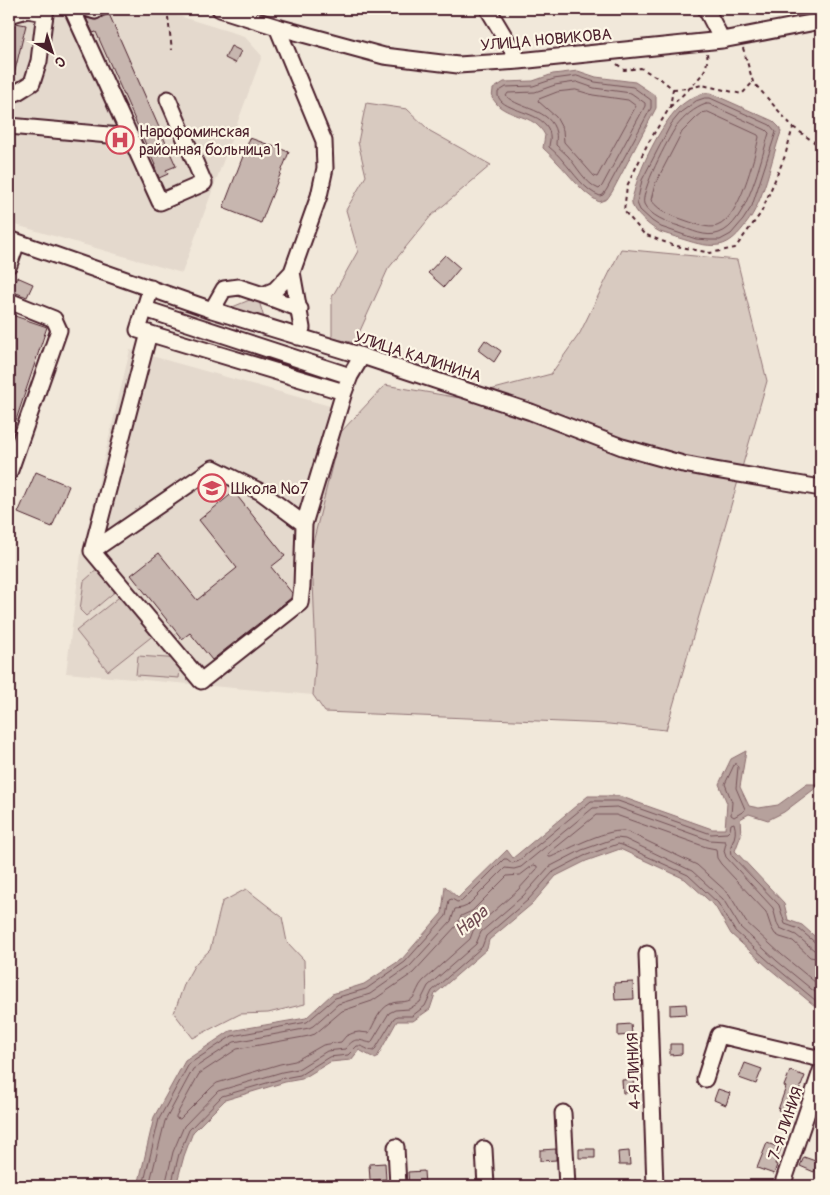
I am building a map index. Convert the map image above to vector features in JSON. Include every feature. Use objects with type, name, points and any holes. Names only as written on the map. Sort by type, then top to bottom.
[{"type":"street","points":[[72,9],[160,202],[204,183],[168,99]]},
{"type":"street","name":"УЛИЦА НОВИКОВА","points":[[220,9],[277,27],[384,56],[458,65],[520,61],[722,40],[821,21]]},
{"type":"street","points":[[488,9],[520,61]]},
{"type":"street","points":[[706,9],[722,40]]},
{"type":"street","points":[[9,15],[27,10],[46,11],[38,62],[32,82],[16,93],[9,93]]},
{"type":"street","points":[[263,295],[275,290],[292,272],[319,196],[325,168],[324,141],[277,27]]},
{"type":"street","points":[[9,126],[131,138]]},
{"type":"street","points":[[9,265],[13,240]]},
{"type":"street","name":"УЛИЦА КАЛИНИНА","points":[[13,240],[212,310],[362,356],[531,412],[622,447],[683,464],[821,488]]},
{"type":"street","points":[[292,272],[302,328],[298,337]]},
{"type":"street","points":[[212,310],[224,289],[239,287],[300,310]]},
{"type":"street","points":[[151,288],[138,330],[344,392]]},
{"type":"street","points":[[9,301],[54,319],[59,330],[9,473]]},
{"type":"street","points":[[145,309],[350,376]]},
{"type":"street","points":[[92,551],[150,333]]},
{"type":"street","points":[[92,551],[201,681],[300,603],[304,524],[344,392],[350,376],[362,356]]},
{"type":"street","points":[[92,551],[213,468],[261,492],[304,524]]},
{"type":"street","name":"4-Я ЛИНИЯ","points":[[647,954],[655,1186]]},
{"type":"street","points":[[706,1079],[719,1035],[821,1059]]},
{"type":"street","name":"7-Я ЛИНИЯ","points":[[782,1186],[821,1071]]},
{"type":"street","points":[[563,1113],[567,1186]]},
{"type":"street","points":[[396,1147],[398,1186]]},
{"type":"street","points":[[484,1149],[486,1186]]},
{"type":"path","points":[[167,9],[172,50]]},
{"type":"path","points":[[739,36],[753,82],[793,127],[821,147]]},
{"type":"path","points":[[703,42],[708,57],[705,70],[670,107],[647,145],[626,186],[624,211],[644,234],[672,245],[710,253],[734,248],[761,213],[785,156],[793,127]]},
{"type":"path","points":[[601,52],[624,70],[641,68],[673,89],[702,85],[742,94],[753,82]]},
{"type":"path","points":[[670,107],[673,89]]},
{"type":"shaded area","name":"Нарофоминская районная больница 1","points":[[9,9],[156,9],[244,36],[262,56],[182,273],[9,223]]},
{"type":"shaded area","points":[[366,103],[407,109],[430,131],[491,165],[431,216],[388,269],[359,333],[359,344],[332,338],[332,297],[358,251],[346,210],[366,176],[358,142]]},
{"type":"shaded area","points":[[621,249],[737,260],[767,381],[666,730],[609,724],[325,712],[313,695],[316,656],[313,581],[308,563],[340,433],[385,385],[460,398],[551,374],[580,333]]},
{"type":"shaded area","points":[[252,299],[259,301],[264,320],[230,308]]},
{"type":"shaded area","name":"Школа №7","points":[[130,350],[344,410],[308,563],[313,581],[316,656],[313,695],[66,673],[81,555]]},
{"type":"shaded area","points":[[99,568],[117,590],[86,616],[80,610],[84,581]]},
{"type":"shaded area","points":[[123,594],[155,634],[108,671],[76,631]]},
{"type":"shaded area","points":[[138,656],[181,659],[179,678],[136,675]]},
{"type":"shaded area","points":[[246,889],[282,917],[287,942],[304,960],[305,1004],[268,1013],[240,1014],[193,1038],[174,1013],[185,982],[195,964],[210,950],[222,902]]},
{"type":"water","points":[[578,71],[596,77],[635,82],[656,96],[656,108],[612,192],[607,199],[599,202],[581,188],[543,148],[545,135],[536,124],[506,111],[492,98],[493,89],[504,82],[533,81],[553,74]]},
{"type":"water","points":[[710,93],[773,121],[781,132],[762,193],[752,215],[741,231],[731,240],[719,245],[699,244],[660,232],[639,216],[632,202],[637,182],[646,160],[665,125],[681,105],[693,97]]},
{"type":"water","name":"Нара","points":[[746,751],[740,787],[749,806],[759,808],[778,805],[807,784],[821,784],[784,812],[768,820],[749,814],[740,819],[741,835],[735,851],[784,903],[788,920],[802,925],[821,942],[821,1011],[731,934],[715,906],[685,879],[620,849],[586,861],[556,876],[532,904],[489,940],[487,949],[435,994],[430,1009],[413,1021],[397,1021],[376,1059],[359,1050],[351,1060],[330,1062],[302,1079],[285,1082],[225,1100],[193,1132],[176,1186],[138,1186],[154,1117],[185,1061],[230,1031],[306,1018],[332,994],[364,984],[402,959],[442,913],[445,886],[458,898],[507,850],[513,858],[588,796],[619,796],[712,829],[725,829],[727,803],[719,784],[731,759]]},
{"type":"building","points":[[109,14],[176,166],[166,170],[168,174],[159,178],[96,32],[93,33],[86,18],[96,20]]},
{"type":"building","points":[[11,24],[26,25],[12,83],[9,83],[9,32]]},
{"type":"building","points":[[231,46],[241,51],[235,63],[225,58]]},
{"type":"building","points":[[250,138],[289,152],[261,223],[223,208]]},
{"type":"building","points":[[445,255],[460,268],[444,287],[428,273]]},
{"type":"building","points":[[17,277],[33,284],[27,297],[11,291]]},
{"type":"building","points":[[9,314],[47,327],[10,438],[9,351],[12,341],[9,340]]},
{"type":"building","points":[[485,340],[501,351],[494,362],[478,350]]},
{"type":"building","points":[[36,472],[69,486],[52,527],[18,513]]},
{"type":"building","points":[[234,492],[285,556],[271,567],[292,593],[291,598],[212,660],[190,633],[182,639],[131,575],[159,553],[197,600],[237,568],[199,520]]},
{"type":"building","points":[[633,982],[634,999],[615,1000],[614,983]]},
{"type":"building","points":[[686,1004],[687,1014],[670,1015],[670,1005]]},
{"type":"building","points":[[631,1024],[632,1035],[618,1036],[618,1025]]},
{"type":"building","points":[[670,1044],[682,1044],[682,1054],[670,1055]]},
{"type":"building","points":[[745,1063],[762,1069],[756,1084],[739,1078]]},
{"type":"building","points":[[790,1071],[805,1076],[794,1104],[796,1105],[792,1115],[778,1110]]},
{"type":"building","points":[[633,1079],[634,1092],[623,1093],[622,1080]]},
{"type":"building","points":[[718,1089],[730,1093],[726,1105],[714,1100]]},
{"type":"building","points":[[767,1143],[781,1148],[775,1164],[777,1165],[774,1174],[757,1168]]},
{"type":"building","points":[[556,1149],[556,1160],[540,1161],[540,1150]]},
{"type":"building","points":[[579,1149],[595,1149],[595,1158],[579,1158]]},
{"type":"building","points":[[629,1151],[630,1165],[619,1165],[618,1152]]},
{"type":"building","points":[[804,1157],[818,1162],[814,1172],[800,1166]]},
{"type":"building","points":[[385,1163],[386,1179],[370,1180],[369,1164]]},
{"type":"building","points":[[424,1171],[425,1185],[409,1186],[408,1172]]},
{"type":"place","name":"Нарофоминская районная больница 1","points":[[120,140]]},
{"type":"place","name":"Школа №7","points":[[212,488]]}]
